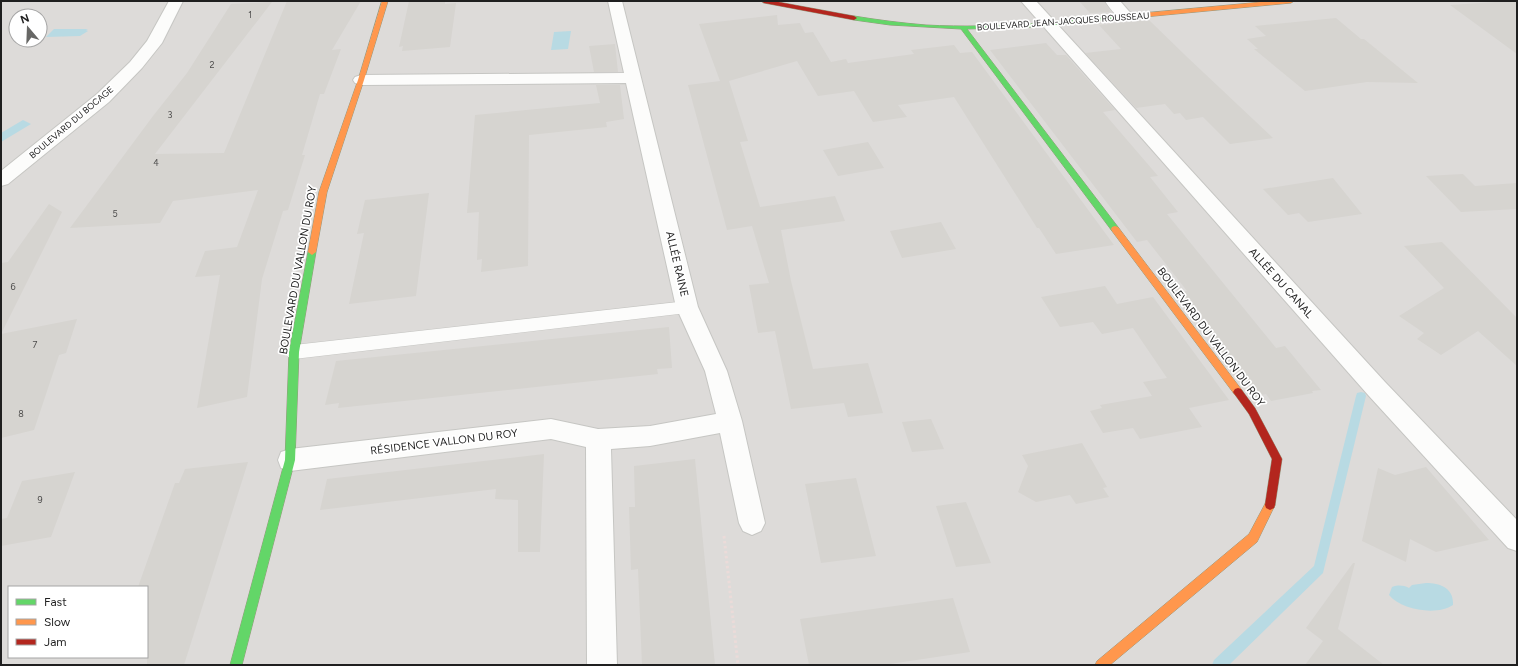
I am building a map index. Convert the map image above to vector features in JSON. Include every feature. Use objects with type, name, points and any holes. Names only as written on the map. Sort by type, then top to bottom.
[{"type":"street","name":"BOULEVARD DU BOCAGE","points":[[1,180],[103,98],[136,65],[154,43],[176,1]]},
{"type":"street","name":"BOULEVARD DU VALLON DU ROY","points":[[236,665],[290,460],[294,352],[323,192],[361,80],[385,1]]},
{"type":"street","name":"ALLÉE RAINE","points":[[615,1],[687,307],[716,371],[730,421],[747,494],[752,523]]},
{"type":"street","name":"BOULEVARD JEAN-JACQUES ROUSSEAU","points":[[764,1],[864,20],[963,28],[988,28],[1127,17],[1291,1]]},
{"type":"street","name":"ALLÉE DU CANAL","points":[[1028,1],[1377,389],[1517,539]]},
{"type":"street","points":[[1112,1],[1127,17]]},
{"type":"street","name":"BOULEVARD DU VALLON DU ROY","points":[[963,28],[1252,411],[1277,459],[1271,503],[1254,538],[1101,665]]},
{"type":"street","points":[[361,80],[632,78]]},
{"type":"street","name":"RÉSIDENCE VALLON DU ROY","points":[[290,460],[551,429],[598,439],[650,436],[730,421]]},
{"type":"street","points":[[598,439],[602,665]]},
{"type":"lane","points":[[294,352],[687,307]]},
{"type":"path","points":[[738,665],[723,528],[747,494]]},
{"type":"shaded area","points":[[1,1],[1517,1],[1517,665],[1,665]]},
{"type":"water","points":[[54,29],[88,29],[86,30],[88,31],[80,36],[48,37]]},
{"type":"water","points":[[571,31],[568,49],[551,50],[554,32]]},
{"type":"water","points":[[23,120],[31,124],[1,142],[1,133]]},
{"type":"water","points":[[1426,583],[1441,585],[1449,591],[1453,599],[1453,605],[1438,610],[1420,610],[1410,608],[1389,595],[1392,587],[1405,586],[1409,588],[1412,585]]},
{"type":"building","points":[[287,1],[361,1],[332,50],[341,49],[324,94],[320,94],[302,155],[305,155],[288,210],[283,211],[262,279],[247,397],[197,408],[220,275],[195,277],[205,251],[237,247],[258,190],[173,201],[160,223],[70,228],[153,116],[187,73],[231,4],[272,2],[155,154],[224,153]]},
{"type":"building","points":[[409,1],[445,1],[445,4],[456,3],[450,47],[402,51],[403,46],[399,47]]},
{"type":"building","points":[[1079,1],[1104,1],[1111,12],[1090,13]]},
{"type":"building","points":[[1511,1],[1517,1],[1517,54],[1450,5]]},
{"type":"building","points":[[777,15],[778,25],[800,23],[805,33],[813,32],[831,62],[846,59],[848,63],[914,54],[911,50],[954,45],[960,53],[972,52],[1114,245],[1056,254],[1039,228],[1037,228],[954,97],[898,105],[907,117],[873,122],[854,91],[818,96],[797,61],[729,81],[748,141],[740,142],[760,207],[835,196],[845,221],[781,230],[791,281],[813,369],[868,363],[883,413],[848,417],[844,403],[791,409],[775,331],[758,333],[749,285],[769,283],[752,226],[727,230],[688,85],[720,81],[699,24]]},
{"type":"building","points":[[1336,18],[1418,83],[1367,82],[1305,91],[1254,49],[1258,49],[1247,39],[1266,36],[1255,26]]},
{"type":"building","points":[[1149,20],[1273,138],[1230,144],[1203,117],[1186,120],[1180,113],[1174,114],[1165,104],[1136,108],[1085,53],[1121,49],[1099,25]]},
{"type":"building","points":[[1046,43],[1057,55],[1066,55],[1115,110],[1103,112],[1158,176],[1150,177],[1178,212],[1167,214],[1276,348],[1285,346],[1321,390],[1312,391],[1313,393],[1271,401],[1266,394],[1256,396],[1176,293],[1187,291],[1147,240],[1137,242],[990,50]]},
{"type":"building","points":[[615,44],[618,72],[594,72],[589,46]]},
{"type":"building","points":[[596,85],[620,85],[624,119],[606,122],[607,127],[529,135],[528,266],[481,272],[482,259],[477,260],[479,212],[467,213],[475,115],[600,103]]},
{"type":"building","points":[[868,142],[884,168],[838,176],[823,150]]},
{"type":"building","points":[[1463,174],[1475,186],[1517,183],[1517,209],[1461,212],[1426,176]]},
{"type":"building","points":[[1333,178],[1362,214],[1308,222],[1299,213],[1288,215],[1263,189]]},
{"type":"building","points":[[429,193],[416,296],[349,304],[364,233],[357,234],[365,200]]},
{"type":"building","points":[[49,204],[62,212],[1,334],[1,263],[8,262]]},
{"type":"building","points":[[941,222],[956,249],[902,258],[890,231]]},
{"type":"building","points":[[1442,242],[1517,318],[1517,366],[1478,331],[1441,355],[1417,339],[1424,333],[1399,316],[1444,288],[1404,246]]},
{"type":"building","points":[[1105,286],[1117,304],[1153,297],[1229,400],[1189,408],[1202,427],[1140,439],[1133,428],[1103,433],[1090,411],[1102,408],[1100,405],[1152,396],[1143,382],[1167,378],[1133,328],[1102,334],[1093,322],[1060,327],[1041,297]]},
{"type":"building","points":[[77,319],[66,353],[59,355],[34,430],[1,438],[1,334]]},
{"type":"building","points":[[669,327],[672,368],[657,369],[658,374],[338,408],[339,403],[325,405],[336,361]]},
{"type":"building","points":[[931,419],[944,449],[912,452],[902,422]]},
{"type":"building","points":[[1082,443],[1107,487],[1103,488],[1109,497],[1076,504],[1070,495],[1036,502],[1018,492],[1028,466],[1022,455]]},
{"type":"building","points":[[544,454],[540,552],[518,552],[518,500],[495,499],[496,489],[320,510],[327,479]]},
{"type":"building","points":[[695,459],[715,665],[642,665],[638,569],[631,570],[629,507],[635,507],[634,466]]},
{"type":"building","points":[[248,462],[184,665],[147,665],[148,586],[138,586],[175,483],[179,483],[185,469]]},
{"type":"building","points":[[1426,467],[1489,540],[1436,552],[1410,539],[1406,562],[1362,541],[1378,468],[1395,475]]},
{"type":"building","points":[[75,472],[51,537],[1,546],[1,519],[7,518],[22,481]]},
{"type":"building","points":[[856,478],[876,556],[821,563],[805,484]]},
{"type":"building","points":[[966,502],[991,563],[956,567],[936,506]]},
{"type":"building","points":[[1353,563],[1355,563],[1338,629],[1384,665],[1305,665],[1323,641],[1306,628]]},
{"type":"building","points":[[953,598],[970,652],[883,665],[809,665],[800,619]]},
{"type":"waterway","points":[[1219,665],[1319,569],[1361,396]]},
{"type":"traffic: fast","points":[[854,18],[926,27],[962,28],[1036,25],[1144,15]]},
{"type":"traffic: fast","points":[[963,28],[1115,229]]},
{"type":"traffic: fast","points":[[236,665],[290,460],[294,352],[312,252]]},
{"type":"traffic: slow","points":[[312,252],[323,192],[361,80],[385,1]]},
{"type":"traffic: slow","points":[[1144,15],[1291,1]]},
{"type":"traffic: slow","points":[[1115,229],[1238,392]]},
{"type":"traffic: slow","points":[[1101,665],[1253,538],[1270,505]]},
{"type":"traffic: jam","points":[[764,1],[854,18]]},
{"type":"traffic: jam","points":[[1238,392],[1252,411],[1277,459],[1270,505]]}]
